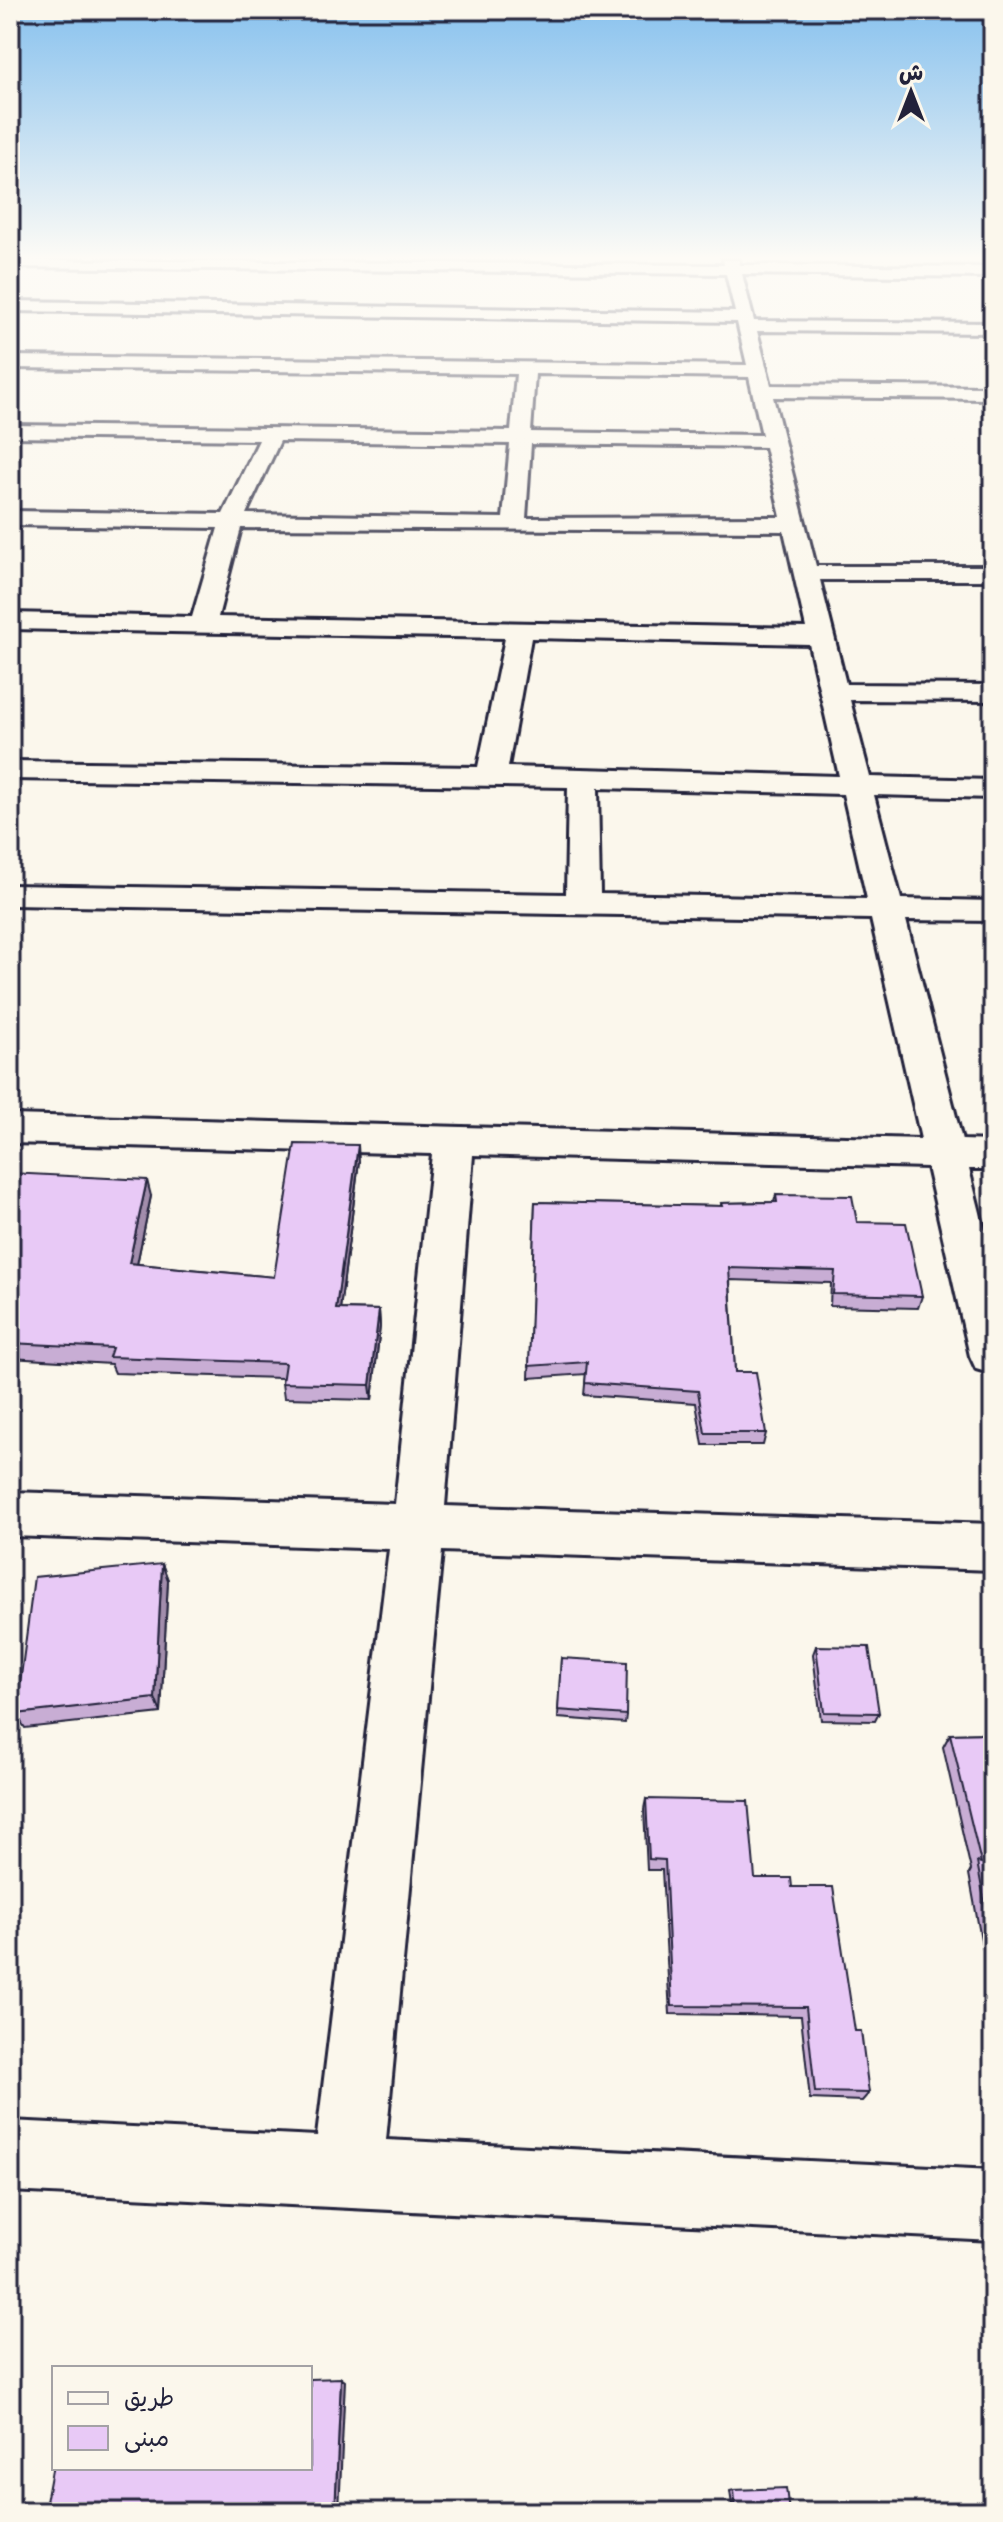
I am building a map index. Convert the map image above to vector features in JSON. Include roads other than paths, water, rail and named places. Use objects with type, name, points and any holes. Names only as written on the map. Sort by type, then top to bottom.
[{"type":"street","points":[[514,525],[525,378]]},
{"type":"street","points":[[696,378],[993,393]]},
{"type":"street","points":[[759,378],[993,1356]]},
{"type":"street","points":[[10,431],[774,441]]},
{"type":"street","points":[[203,624],[232,520],[272,435]]},
{"type":"street","points":[[10,518],[514,525],[794,524]]},
{"type":"street","points":[[806,573],[993,573]]},
{"type":"street","points":[[10,621],[821,636]]},
{"type":"street","points":[[491,776],[520,630]]},
{"type":"street","points":[[834,692],[993,693]]},
{"type":"street","points":[[10,770],[491,776],[993,789]]},
{"type":"street","points":[[583,779],[583,904]]},
{"type":"street","points":[[10,895],[993,911]]},
{"type":"street","points":[[10,1129],[993,1155]]},
{"type":"street","points":[[348,2172],[418,1527],[454,1142]]},
{"type":"street","points":[[10,1514],[993,1547]]},
{"type":"street","points":[[10,2156],[993,2205]]}]
